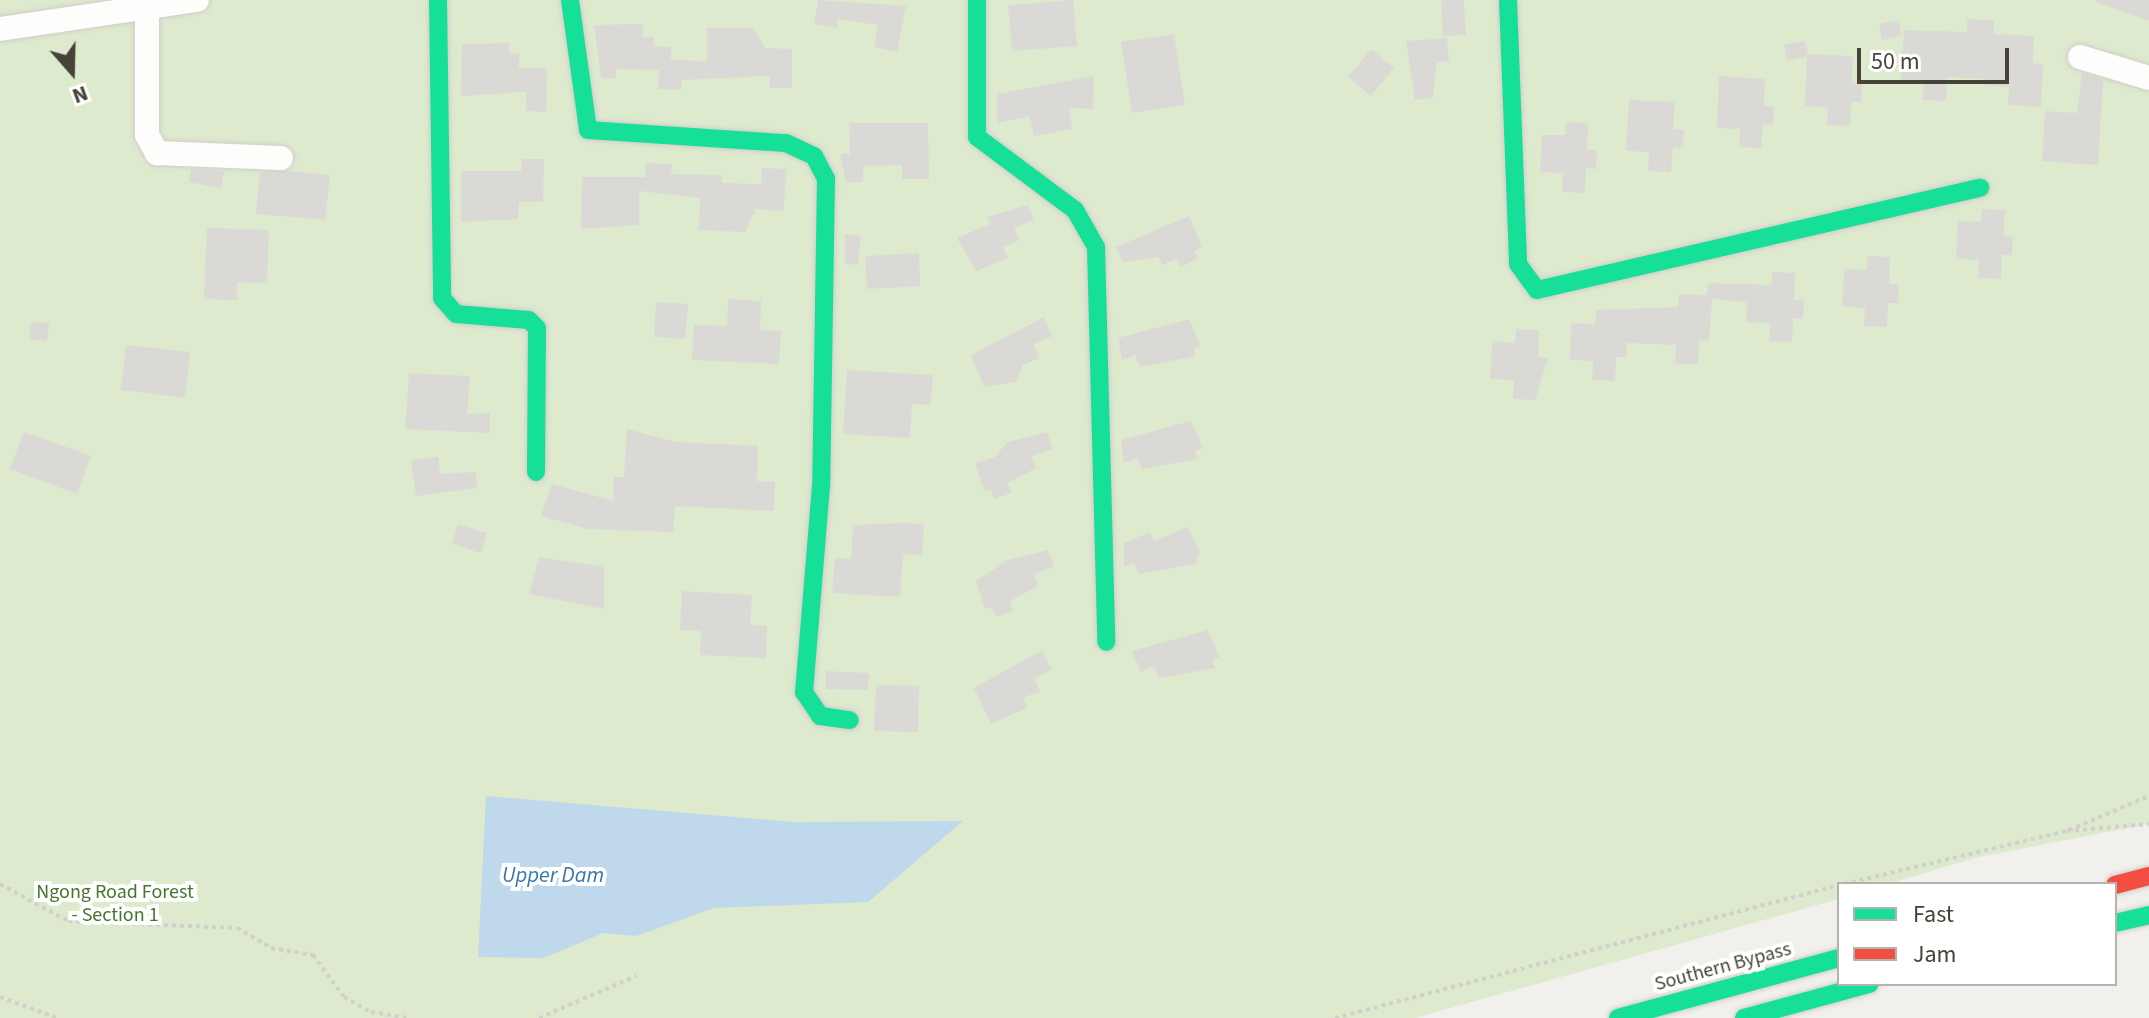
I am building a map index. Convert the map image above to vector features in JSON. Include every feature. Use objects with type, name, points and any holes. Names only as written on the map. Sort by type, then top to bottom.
[{"type":"main road","points":[[438,0],[442,298],[456,314],[529,320],[537,328],[536,472]]},
{"type":"main road","points":[[570,0],[588,130],[602,136],[786,143],[814,156],[826,179],[821,486],[804,692],[820,716],[850,720]]},
{"type":"main road","points":[[977,0],[977,137],[1075,210],[1096,247],[1106,642]]},
{"type":"main road","points":[[1508,0],[1518,264],[1537,290],[1980,188]]},
{"type":"main road","points":[[2117,884],[2149,876]]},
{"type":"main road","points":[[2117,923],[2149,915]]},
{"type":"main road","name":"Southern Bypass","points":[[1618,1018],[1837,959]]},
{"type":"main road","points":[[1744,1018],[1862,986]]},
{"type":"street","points":[[0,29],[34,12],[147,8],[197,0]]},
{"type":"street","points":[[147,8],[147,135],[157,153],[281,158]]},
{"type":"street","points":[[2080,57],[2149,78]]},
{"type":"path","points":[[2067,831],[2149,796]]},
{"type":"path","points":[[1854,882],[2067,831],[2149,824]]},
{"type":"path","points":[[0,884],[68,921],[237,928],[271,948],[313,955],[344,997],[371,1012],[407,1018]]},
{"type":"path","points":[[1335,1018],[1837,886]]},
{"type":"path","points":[[539,1018],[636,976]]},
{"type":"path","points":[[0,997],[57,1018]]},
{"type":"green space","name":"Ngong Road Forest - Section 1","points":[[0,0],[2149,0],[2149,824],[1975,858],[1895,882],[1837,882],[1837,900],[1415,1018],[0,1018]]},
{"type":"water","name":"Upper Dam","points":[[486,796],[794,822],[963,821],[868,902],[714,908],[636,936],[603,933],[544,958],[478,957]]},
{"type":"building","points":[[818,0],[906,6],[897,52],[874,47],[878,25],[838,19],[837,28],[814,24]]},
{"type":"building","points":[[1073,0],[1077,46],[1012,51],[1008,5]]},
{"type":"building","points":[[1441,0],[1464,0],[1466,35],[1443,36]]},
{"type":"building","points":[[2149,0],[2149,21],[2096,2]]},
{"type":"building","points":[[1967,19],[1994,20],[1994,34],[2034,36],[2033,63],[2043,64],[2041,107],[2008,105],[2009,87],[1986,85],[1986,79],[1947,77],[1946,101],[1923,100],[1924,81],[1901,80],[1904,30],[1967,32]]},
{"type":"building","points":[[1899,20],[1901,36],[1882,40],[1879,24]]},
{"type":"building","points":[[643,24],[643,37],[654,37],[654,46],[671,47],[671,60],[707,61],[707,28],[754,28],[765,48],[792,49],[792,88],[770,88],[770,76],[682,80],[681,90],[658,89],[659,70],[616,69],[616,78],[601,78],[594,25]]},
{"type":"building","points":[[1174,34],[1185,105],[1132,113],[1121,42]]},
{"type":"building","points":[[1447,38],[1449,61],[1437,62],[1433,98],[1415,100],[1406,41]]},
{"type":"building","points":[[1805,41],[1808,54],[1853,56],[1852,83],[1862,84],[1861,102],[1851,102],[1850,126],[1827,125],[1828,107],[1805,106],[1807,56],[1787,61],[1784,45]]},
{"type":"building","points":[[509,43],[509,53],[519,53],[519,68],[547,68],[546,112],[526,111],[526,92],[461,96],[462,44]]},
{"type":"building","points":[[1371,49],[1394,68],[1371,96],[1348,77]]},
{"type":"building","points":[[2082,73],[2103,80],[2098,165],[2042,161],[2045,111],[2077,113]]},
{"type":"building","points":[[1094,76],[1093,109],[1069,108],[1072,129],[1034,136],[1030,116],[997,123],[997,94]]},
{"type":"building","points":[[1719,76],[1765,79],[1764,106],[1774,106],[1773,125],[1763,124],[1761,148],[1739,147],[1740,129],[1717,128]]},
{"type":"building","points":[[1629,100],[1675,102],[1673,129],[1684,130],[1683,148],[1673,147],[1671,172],[1648,171],[1649,152],[1626,151]]},
{"type":"building","points":[[1566,122],[1588,123],[1587,150],[1597,150],[1596,169],[1586,168],[1585,193],[1562,192],[1563,173],[1540,172],[1542,135],[1565,135]]},
{"type":"building","points":[[849,123],[928,123],[929,179],[902,179],[902,165],[863,166],[863,182],[846,182],[840,154],[850,154]]},
{"type":"building","points":[[522,159],[544,159],[543,202],[519,202],[518,219],[461,222],[461,171],[521,171]]},
{"type":"building","points":[[646,163],[672,164],[671,174],[722,175],[722,183],[761,184],[762,168],[787,169],[783,211],[756,209],[745,232],[699,230],[700,198],[639,191],[639,225],[581,229],[582,177],[645,177]]},
{"type":"building","points":[[191,169],[224,171],[221,188],[189,182]]},
{"type":"building","points":[[260,172],[330,175],[325,220],[256,214]]},
{"type":"building","points":[[1028,205],[1034,220],[1014,228],[1019,240],[1003,247],[1008,258],[976,271],[957,238],[990,224],[987,217]]},
{"type":"building","points":[[1982,209],[2005,210],[2003,236],[2013,237],[2012,255],[2002,255],[2001,279],[1978,278],[1979,260],[1956,259],[1958,221],[1981,222]]},
{"type":"building","points":[[1189,216],[1202,247],[1194,251],[1198,259],[1180,267],[1177,259],[1162,265],[1158,257],[1123,262],[1116,247]]},
{"type":"building","points":[[207,228],[269,230],[267,283],[237,282],[237,300],[204,299]]},
{"type":"building","points":[[845,234],[861,236],[858,265],[845,264]]},
{"type":"building","points":[[919,253],[920,286],[867,289],[865,256]]},
{"type":"building","points":[[1867,256],[1890,257],[1889,284],[1899,285],[1898,303],[1888,303],[1887,327],[1864,326],[1865,308],[1842,306],[1844,269],[1867,270]]},
{"type":"building","points":[[1772,272],[1795,273],[1794,300],[1804,300],[1803,319],[1793,318],[1792,342],[1769,341],[1770,323],[1746,322],[1747,302],[1712,299],[1709,341],[1699,340],[1698,365],[1675,363],[1676,345],[1627,343],[1626,357],[1616,357],[1615,381],[1592,380],[1593,361],[1570,360],[1571,323],[1595,324],[1596,310],[1678,307],[1679,294],[1707,295],[1708,283],[1772,285]]},
{"type":"building","points":[[728,299],[761,301],[760,330],[781,331],[779,364],[692,360],[694,325],[727,326]]},
{"type":"building","points":[[656,302],[688,304],[685,339],[654,337]]},
{"type":"building","points":[[1044,317],[1052,336],[1034,344],[1039,358],[1023,365],[1016,382],[984,387],[971,355]]},
{"type":"building","points":[[1189,319],[1201,346],[1193,349],[1196,356],[1140,367],[1135,355],[1122,360],[1118,338]]},
{"type":"building","points":[[31,322],[49,323],[47,341],[29,339]]},
{"type":"building","points":[[1516,329],[1539,330],[1538,357],[1548,358],[1535,400],[1513,399],[1514,380],[1490,379],[1492,341],[1515,343]]},
{"type":"building","points":[[126,345],[190,352],[185,398],[121,390]]},
{"type":"building","points":[[847,370],[933,375],[930,405],[912,404],[910,438],[843,434]]},
{"type":"building","points":[[409,373],[470,376],[467,414],[490,413],[490,433],[405,429]]},
{"type":"building","points":[[1191,421],[1203,448],[1195,451],[1198,459],[1142,469],[1137,458],[1124,463],[1121,440]]},
{"type":"building","points":[[627,429],[676,442],[758,446],[757,481],[775,482],[774,511],[675,506],[673,532],[588,529],[541,516],[552,484],[613,501],[614,477],[624,477]]},
{"type":"building","points":[[24,432],[91,456],[77,494],[10,469]]},
{"type":"building","points":[[1047,432],[1052,449],[1032,456],[1036,468],[1008,483],[1011,493],[994,499],[991,489],[984,491],[975,463],[995,457],[1007,442]]},
{"type":"building","points":[[438,457],[440,474],[476,472],[477,488],[416,496],[411,460]]},
{"type":"building","points":[[458,524],[487,533],[481,553],[452,544]]},
{"type":"building","points":[[924,524],[922,555],[903,554],[900,597],[832,593],[835,558],[851,559],[853,525]]},
{"type":"building","points":[[1188,527],[1200,553],[1195,564],[1139,574],[1134,563],[1124,567],[1124,543],[1150,532],[1154,541]]},
{"type":"building","points":[[1048,550],[1054,567],[1034,574],[1038,586],[1010,601],[1013,611],[996,617],[992,607],[985,609],[976,581],[1008,560]]},
{"type":"building","points":[[539,557],[604,567],[604,609],[529,594]]},
{"type":"building","points":[[682,591],[752,595],[750,625],[767,626],[766,658],[700,655],[701,631],[680,630]]},
{"type":"building","points":[[1208,630],[1219,657],[1212,660],[1215,668],[1159,678],[1154,666],[1141,672],[1132,651]]},
{"type":"building","points":[[1042,650],[1052,670],[1034,678],[1040,691],[1023,698],[1027,708],[991,724],[974,688]]},
{"type":"building","points":[[826,671],[869,673],[868,690],[826,689]]},
{"type":"building","points":[[876,685],[919,686],[918,732],[874,731]]},
{"type":"traffic: fast","points":[[438,0],[442,298],[456,314],[529,320],[537,328],[536,472]]},
{"type":"traffic: fast","points":[[570,0],[588,130],[786,143],[814,156],[826,179],[821,486],[804,692],[820,716],[850,720]]},
{"type":"traffic: fast","points":[[977,0],[977,137],[1075,210],[1096,247],[1106,642]]},
{"type":"traffic: fast","points":[[1508,0],[1518,264],[1537,290],[1980,188]]},
{"type":"traffic: fast","points":[[2117,923],[2149,915]]},
{"type":"traffic: fast","points":[[1618,1018],[1837,959]]},
{"type":"traffic: fast","points":[[1744,1018],[1862,986]]},
{"type":"traffic: jam","points":[[2117,884],[2149,876]]}]
